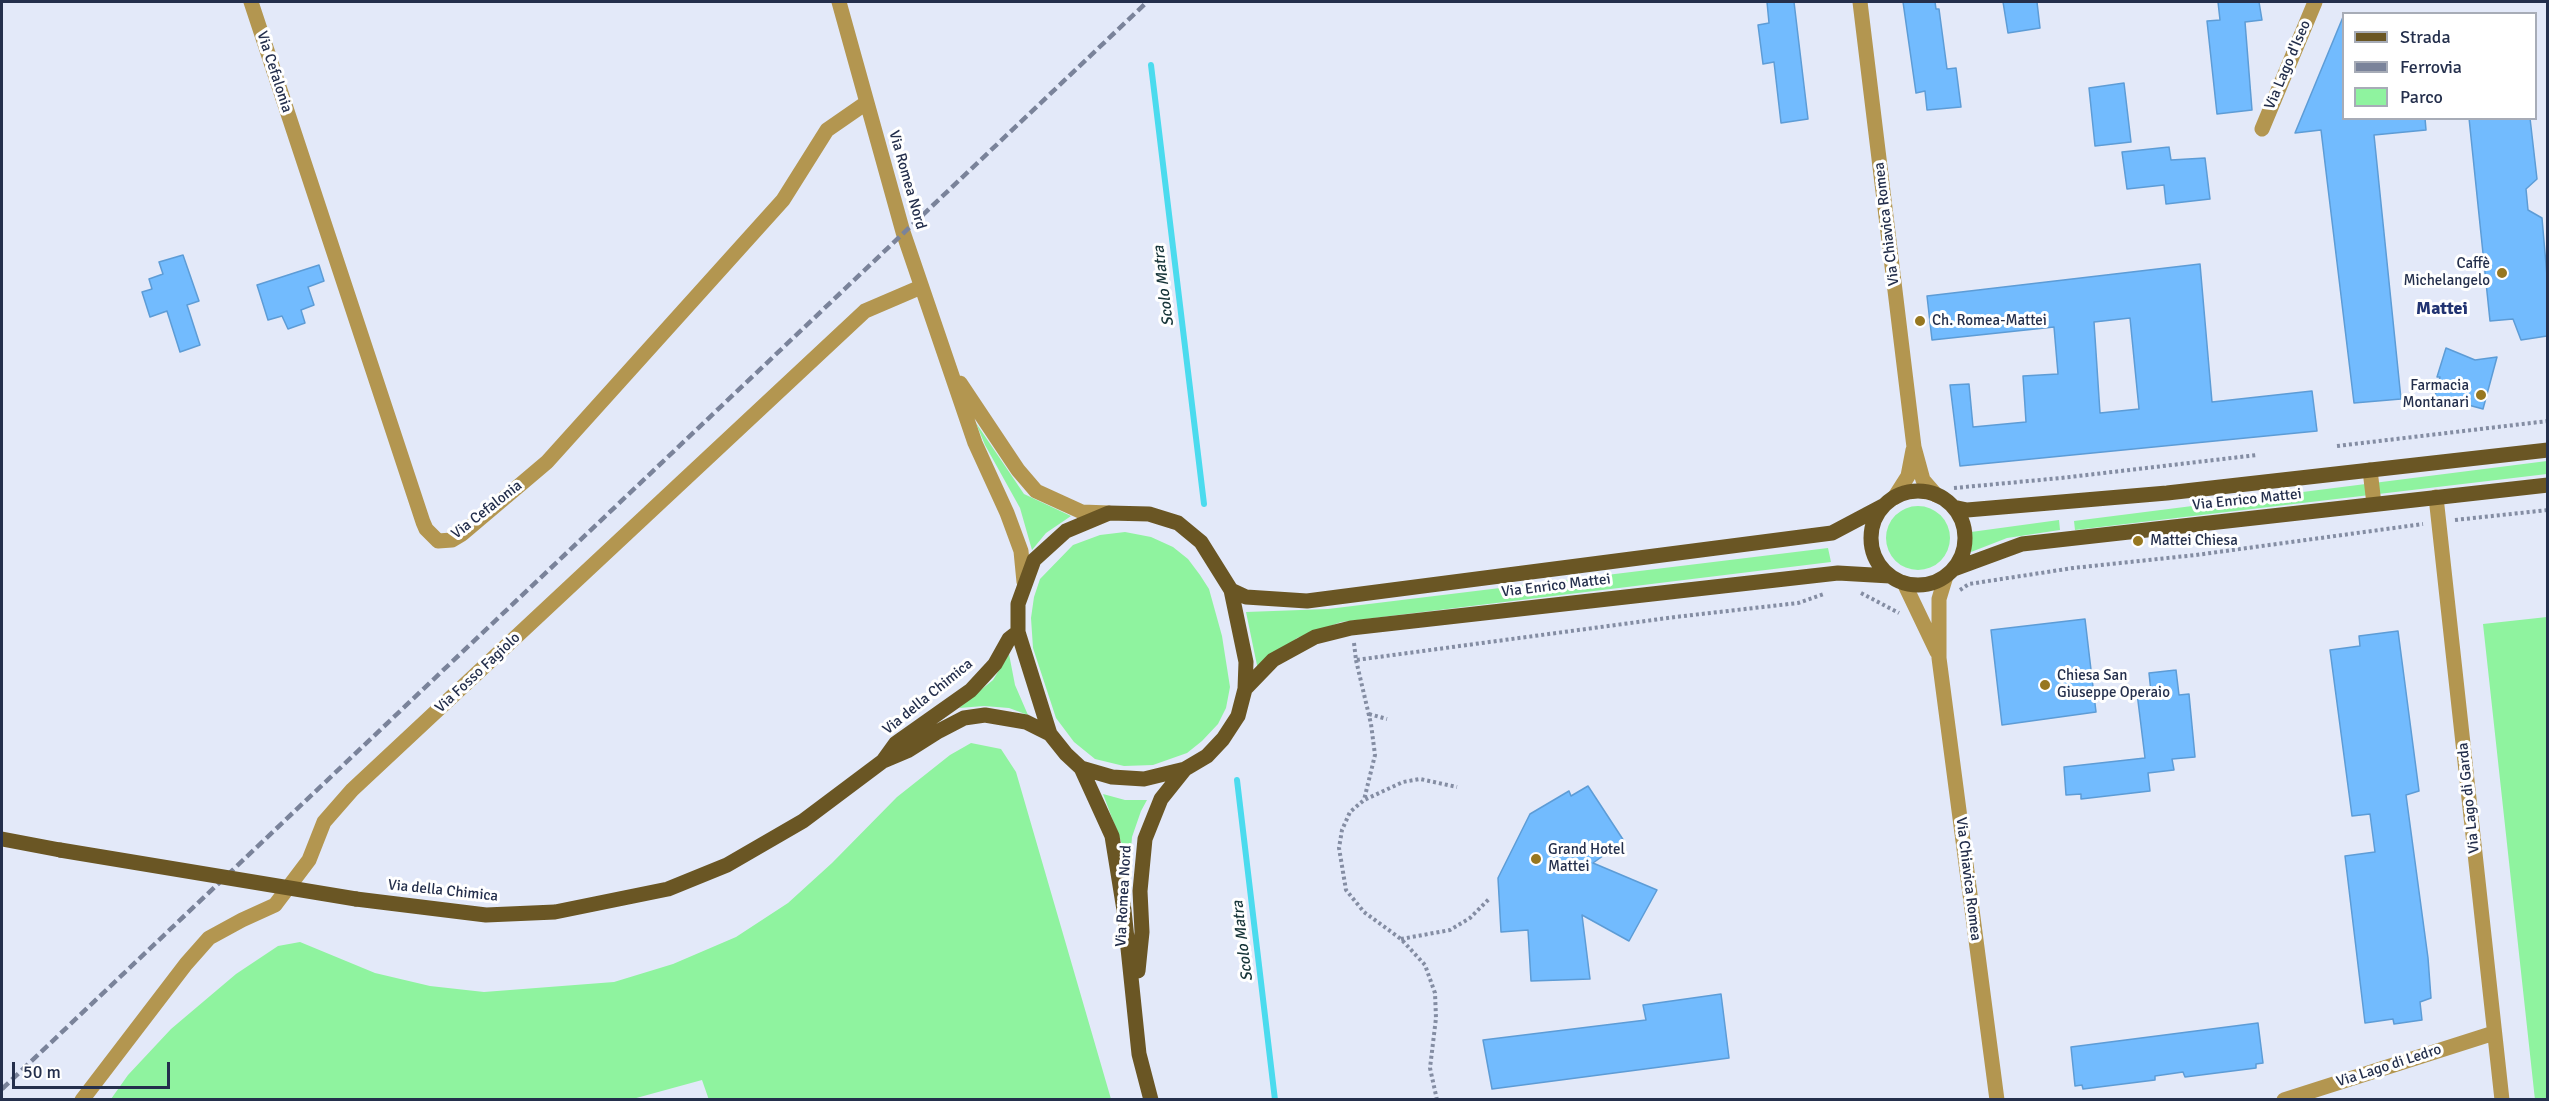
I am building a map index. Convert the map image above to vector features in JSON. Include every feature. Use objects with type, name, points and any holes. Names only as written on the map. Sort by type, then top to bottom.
[{"type":"main road","name":"Via Enrico Mattei","points":[[1953,507],[1967,510],[2167,493],[2547,450]]},
{"type":"main road","name":"Via Enrico Mattei","points":[[1950,572],[2022,544],[2547,485]]},
{"type":"main road","points":[[1908,492],[1936,495],[1953,507],[1960,518],[1964,531],[1962,551],[1950,572],[1933,583],[1918,585],[1904,583],[1890,576],[1877,561],[1871,542],[1872,529],[1889,502],[1908,492]]},
{"type":"main road","name":"Via Enrico Mattei","points":[[1231,590],[1246,597],[1307,601],[1832,533],[1889,502]]},
{"type":"main road","points":[[1109,513],[1149,514],[1178,524],[1201,542],[1231,590],[1246,662],[1245,690],[1238,716],[1223,739],[1207,756],[1185,769],[1144,779],[1112,777],[1081,768],[1050,734],[1018,632],[1018,604],[1024,582],[1034,560],[1066,531],[1109,513]]},
{"type":"main road","name":"Via Enrico Mattei","points":[[1245,690],[1273,660],[1315,637],[1351,628],[1838,573],[1890,576]]},
{"type":"main road","name":"Via della Chimica","points":[[883,761],[896,743],[971,690],[995,664],[1009,639],[1018,632]]},
{"type":"main road","name":"Via della Chimica","points":[[2,839],[444,912],[486,915],[555,912],[668,889],[727,866],[803,821],[883,761],[909,750],[964,718],[985,715],[1026,722],[1050,734]]},
{"type":"main road","name":"Via Romea Nord","points":[[1081,768],[1112,836],[1124,910],[1139,1054],[1150,1100]]},
{"type":"main road","name":"Via Romea Nord","points":[[1135,1001],[1142,932],[1140,891],[1145,839],[1161,799],[1185,769]]},
{"type":"street","name":"Via Cefalonia","points":[[251,2],[423,522],[426,529],[438,541],[452,540],[462,534],[547,462],[783,200],[827,130],[866,103]]},
{"type":"street","name":"Via Romea Nord","points":[[839,2],[866,103],[921,286],[975,443],[1007,513],[1017,541],[1024,582]]},
{"type":"street","name":"Via Chiavica Romea","points":[[1860,2],[1914,447],[1923,480],[1936,495]]},
{"type":"street","name":"Via Lago d'Iseo","points":[[2262,129],[2315,2]]},
{"type":"street","name":"Via Fosso Fagiolo","points":[[82,1100],[186,964],[209,938],[275,905],[309,860],[324,822],[352,790],[865,311],[921,286]]},
{"type":"street","name":"Via Romea Nord","points":[[949,367],[1018,470],[1036,491],[1062,505],[1082,512],[1109,513]]},
{"type":"street","name":"Via Chiavica Romea","points":[[1889,502],[1908,476],[1914,447]]},
{"type":"street","points":[[2370,470],[2374,504]]},
{"type":"street","name":"Via Lago di Garda","points":[[2436,497],[2502,1100]]},
{"type":"street","name":"Via Chiavica Romea","points":[[1950,572],[1939,599],[1939,658],[1997,1100]]},
{"type":"street","name":"Via Chiavica Romea","points":[[1904,583],[1939,658]]},
{"type":"street","name":"Via Lago di Ledro","points":[[2284,1100],[2494,1033]]},
{"type":"path","points":[[2337,446],[2547,421]]},
{"type":"path","points":[[1952,488],[2257,455]]},
{"type":"path","points":[[1952,596],[1969,584],[2073,568],[2196,555],[2439,522],[2547,510]]},
{"type":"path","points":[[1851,591],[1861,593],[1897,611],[1908,623],[1921,619]]},
{"type":"path","points":[[1356,660],[1675,617],[1798,603],[1832,592]]},
{"type":"path","points":[[1351,628],[1375,755],[1364,800]]},
{"type":"path","points":[[1368,714],[1387,718]]},
{"type":"path","points":[[1437,1100],[1430,1068],[1436,1018],[1435,993],[1425,965],[1401,939],[1364,912],[1346,890],[1339,848],[1342,830],[1350,812],[1364,800],[1403,782],[1420,779],[1457,787]]},
{"type":"path","points":[[1401,939],[1450,930],[1470,918],[1489,899]]},
{"type":"green space","points":[[976,423],[1024,494],[1071,516],[1046,533],[1032,550],[1020,508],[985,445]]},
{"type":"green space","points":[[2547,461],[2547,474],[2075,530],[2074,521]]},
{"type":"green space","points":[[1918,506],[1936,512],[1944,520],[1950,538],[1944,556],[1936,564],[1918,570],[1900,564],[1892,556],[1886,538],[1892,520],[1900,512]]},
{"type":"green space","points":[[2059,520],[2060,530],[2007,538],[1971,552],[1971,532]]},
{"type":"green space","points":[[1125,532],[1151,537],[1173,547],[1188,559],[1200,575],[1209,589],[1222,636],[1230,687],[1226,708],[1218,724],[1202,741],[1187,753],[1153,765],[1124,766],[1095,759],[1074,742],[1056,718],[1033,648],[1031,618],[1040,579],[1073,545],[1100,535]]},
{"type":"green space","points":[[1828,548],[1831,562],[1341,622],[1297,638],[1258,670],[1246,612],[1328,609]]},
{"type":"green space","points":[[2547,617],[2548,1099],[2535,1100],[2483,624]]},
{"type":"green space","points":[[1009,654],[1015,685],[1028,715],[1009,708],[984,706],[959,708],[993,680]]},
{"type":"green space","points":[[971,743],[1001,749],[1016,772],[1111,1099],[709,1100],[702,1080],[629,1100],[111,1099],[128,1075],[171,1029],[236,974],[278,946],[300,942],[375,973],[430,986],[484,992],[614,982],[673,964],[736,937],[788,903],[832,863],[897,797],[950,755]]},
{"type":"green space","points":[[1103,794],[1125,800],[1147,800],[1132,837],[1128,886],[1123,847]]},
{"type":"building","points":[[1767,2],[1794,2],[1808,119],[1781,123],[1774,62],[1763,64],[1758,25],[1769,23]]},
{"type":"building","points":[[1903,2],[1935,2],[1936,9],[1939,9],[1947,69],[1956,68],[1961,107],[1927,110],[1925,91],[1916,93]]},
{"type":"building","points":[[2003,2],[2037,2],[2040,28],[2008,33]]},
{"type":"building","points":[[2218,2],[2259,2],[2262,20],[2245,22],[2252,110],[2217,114],[2207,21],[2220,20]]},
{"type":"building","points":[[2342,19],[2342,120],[2425,120],[2426,130],[2374,135],[2401,399],[2354,403],[2321,130],[2295,133]]},
{"type":"building","points":[[2124,83],[2131,142],[2095,146],[2089,88]]},
{"type":"building","points":[[2469,120],[2530,120],[2537,179],[2526,189],[2528,210],[2542,218],[2547,276],[2547,336],[2521,340],[2513,319],[2490,321]]},
{"type":"building","points":[[2169,147],[2171,160],[2205,158],[2210,199],[2166,204],[2164,185],[2127,189],[2122,152]]},
{"type":"building","points":[[183,255],[199,301],[187,305],[200,345],[180,352],[167,311],[150,317],[142,292],[152,289],[149,279],[163,274],[159,262]]},
{"type":"building","points":[[2200,264],[2212,402],[2312,391],[2317,431],[1960,466],[1950,385],[1969,384],[1973,427],[2026,422],[2023,376],[2058,374],[2054,327],[1932,340],[1927,296]],"holes":[[[2130,318],[2139,409],[2100,413],[2094,322]]]},
{"type":"building","points":[[319,265],[324,281],[308,287],[314,305],[301,310],[305,323],[288,329],[282,316],[268,320],[257,285]]},
{"type":"building","points":[[2446,348],[2475,360],[2497,357],[2483,409],[2435,396],[2440,377],[2437,377]]},
{"type":"building","name":"Chiesa San Giuseppe Operaio","points":[[2085,619],[2096,712],[2002,725],[1991,630]]},
{"type":"building","points":[[2398,631],[2419,791],[2406,795],[2428,958],[2431,998],[2420,1002],[2422,1020],[2394,1024],[2393,1019],[2365,1023],[2345,856],[2375,852],[2370,814],[2352,816],[2330,650],[2360,646],[2359,636]]},
{"type":"building","points":[[2176,670],[2179,695],[2189,694],[2195,757],[2172,759],[2174,770],[2148,773],[2150,791],[2081,799],[2081,794],[2066,795],[2064,767],[2145,758],[2137,693],[2151,692],[2149,673]]},
{"type":"building","points":[[1588,786],[1624,841],[1593,863],[1657,890],[1629,941],[1582,915],[1590,979],[1531,981],[1528,930],[1501,932],[1498,878],[1530,814],[1569,791],[1571,796]]},
{"type":"building","points":[[1721,994],[1729,1058],[1492,1089],[1483,1040],[1646,1020],[1643,1005]]},
{"type":"building","points":[[2258,1023],[2263,1063],[2256,1064],[2256,1068],[2185,1077],[2183,1072],[2155,1076],[2155,1080],[2083,1089],[2082,1085],[2075,1086],[2071,1047]]},
{"type":"waterway","name":"Scolo Matra","points":[[1151,65],[1204,504]]},
{"type":"waterway","name":"Scolo Matra","points":[[1237,780],[1275,1100]]},
{"type":"railway","points":[[2,1089],[1147,2]]},
{"type":"place","name":"Caffè Michelangelo","points":[[2502,273]]},
{"type":"place","name":"Ch. Romea-Mattei","points":[[1920,321]]},
{"type":"place","name":"Farmacia Montanari","points":[[2481,395]]},
{"type":"place","name":"Mattei Chiesa","points":[[2138,541]]},
{"type":"place","name":"Chiesa San Giuseppe Operaio","points":[[2045,685]]},
{"type":"place","name":"Grand Hotel Mattei","points":[[1536,859]]},
{"type":"district","name":"Mattei","points":[[2442,309]]}]
